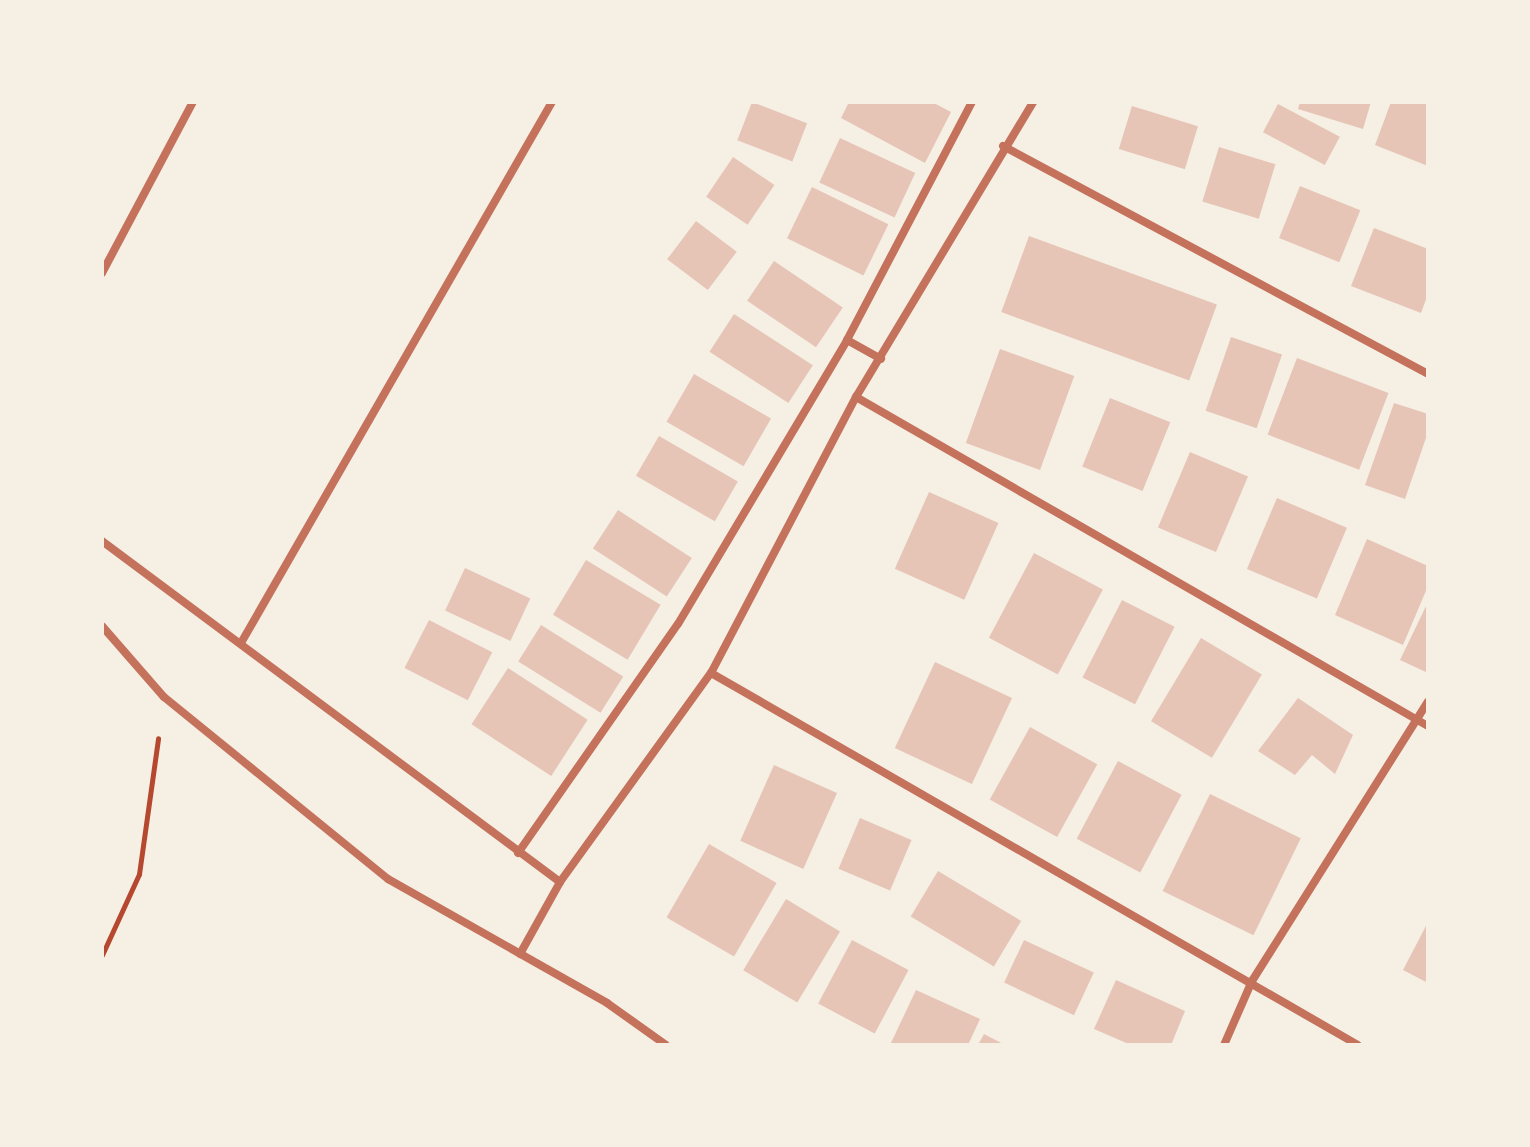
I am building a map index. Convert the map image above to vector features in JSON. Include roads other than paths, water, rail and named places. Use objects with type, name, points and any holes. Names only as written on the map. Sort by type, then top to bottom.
[{"type":"street","points":[[102,273],[193,102]]},
{"type":"street","points":[[241,643],[552,102]]},
{"type":"street","points":[[518,853],[678,624],[847,340],[972,102]]},
{"type":"street","points":[[520,954],[560,882],[711,673],[856,397],[1003,146],[1033,102]]},
{"type":"street","points":[[1003,146],[1428,374]]},
{"type":"street","points":[[847,340],[881,359]]},
{"type":"street","points":[[856,397],[1428,726]]},
{"type":"street","points":[[102,541],[560,882]]},
{"type":"street","points":[[102,626],[164,697],[388,879],[607,1003],[666,1045]]},
{"type":"street","points":[[711,673],[1252,981],[1358,1045]]},
{"type":"street","points":[[1224,1045],[1252,981],[1428,702]]}]
